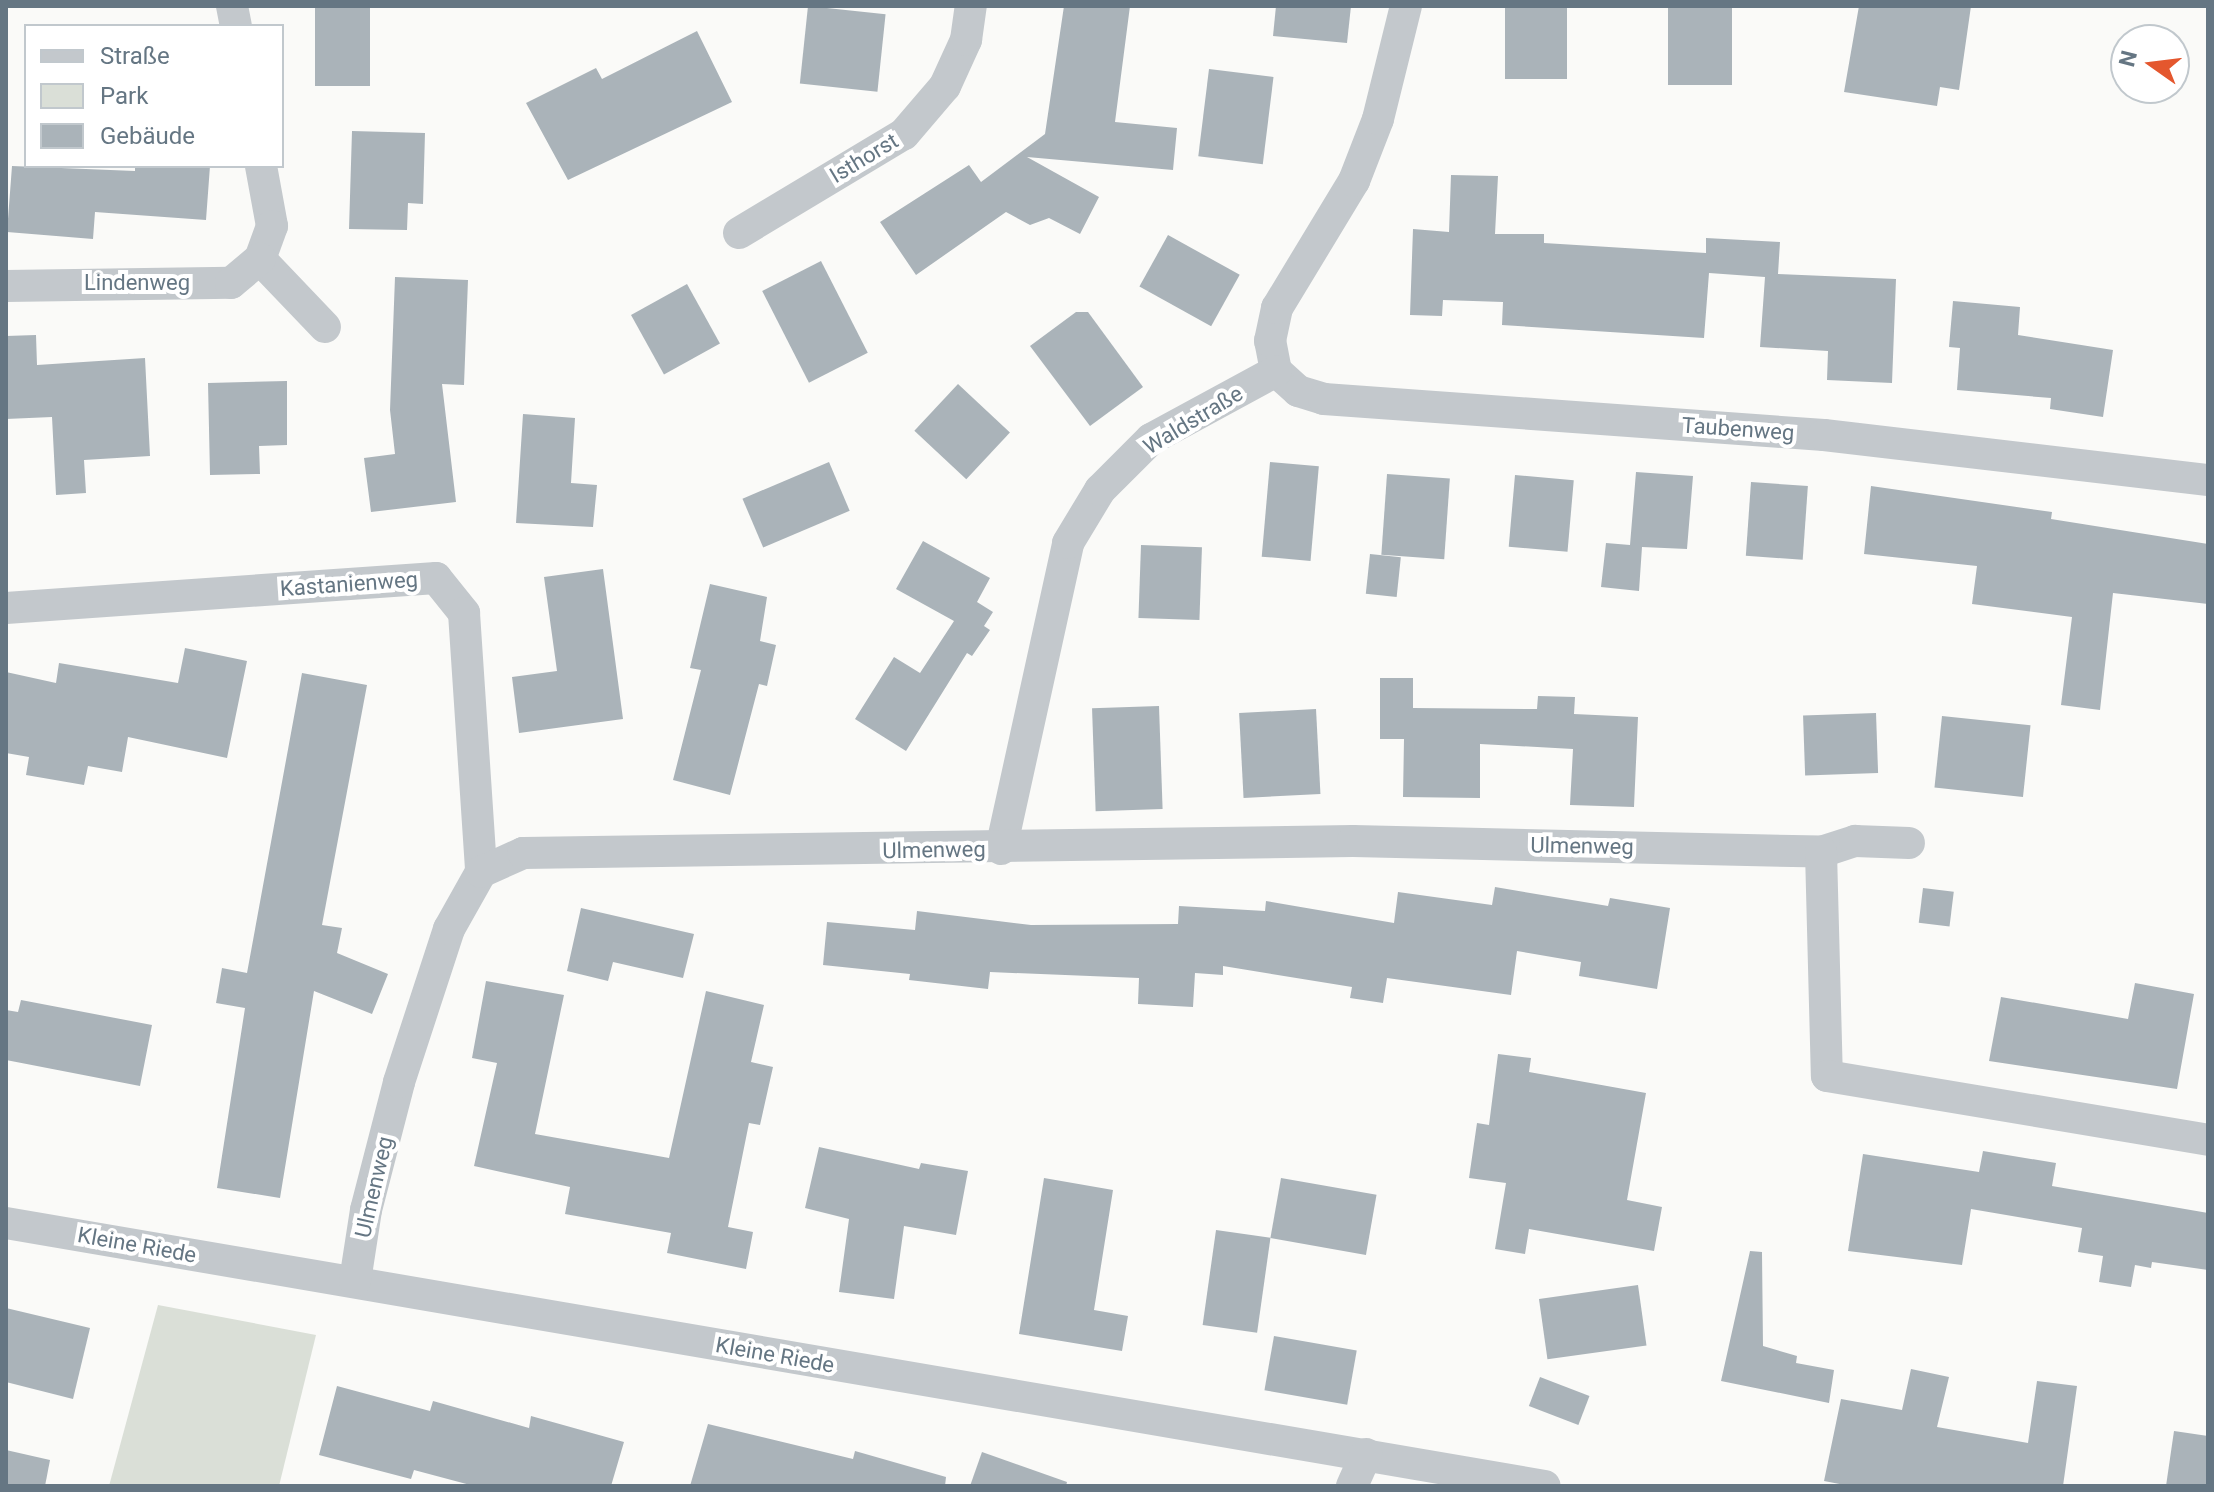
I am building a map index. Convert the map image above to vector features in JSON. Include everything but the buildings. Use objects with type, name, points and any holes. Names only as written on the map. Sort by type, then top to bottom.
[{"type":"street","name":"Isthorst","points":[[739,233],[904,134],[945,86],[966,40],[971,6]]},
{"type":"street","points":[[1276,371],[1270,341],[1277,308],[1354,181],[1378,119],[1406,6]]},
{"type":"street","points":[[261,168],[272,226],[260,259],[325,327]]},
{"type":"street","name":"Lindenweg","points":[[6,286],[231,283],[260,259]]},
{"type":"street","name":"Taubenweg","points":[[1276,371],[1298,391],[1324,399],[1824,435],[2208,480]]},
{"type":"street","name":"Waldstraße","points":[[1001,849],[1068,543],[1100,490],[1151,439],[1276,371]]},
{"type":"street","name":"Kastanienweg","points":[[6,608],[436,578],[464,613],[481,872]]},
{"type":"street","name":"Ulmenweg","points":[[355,1281],[366,1210],[399,1082],[449,929],[481,872],[523,853],[1001,849],[1353,841],[1821,852],[1855,841],[1909,843]]},
{"type":"street","points":[[1821,852],[1827,1076],[2208,1140]]},
{"type":"street","name":"Kleine Riede","points":[[6,1223],[1545,1486]]},
{"type":"street","points":[[1352,1486],[1366,1454]]},
{"type":"green space","points":[[158,1305],[316,1335],[279,1486],[109,1486]]}]
